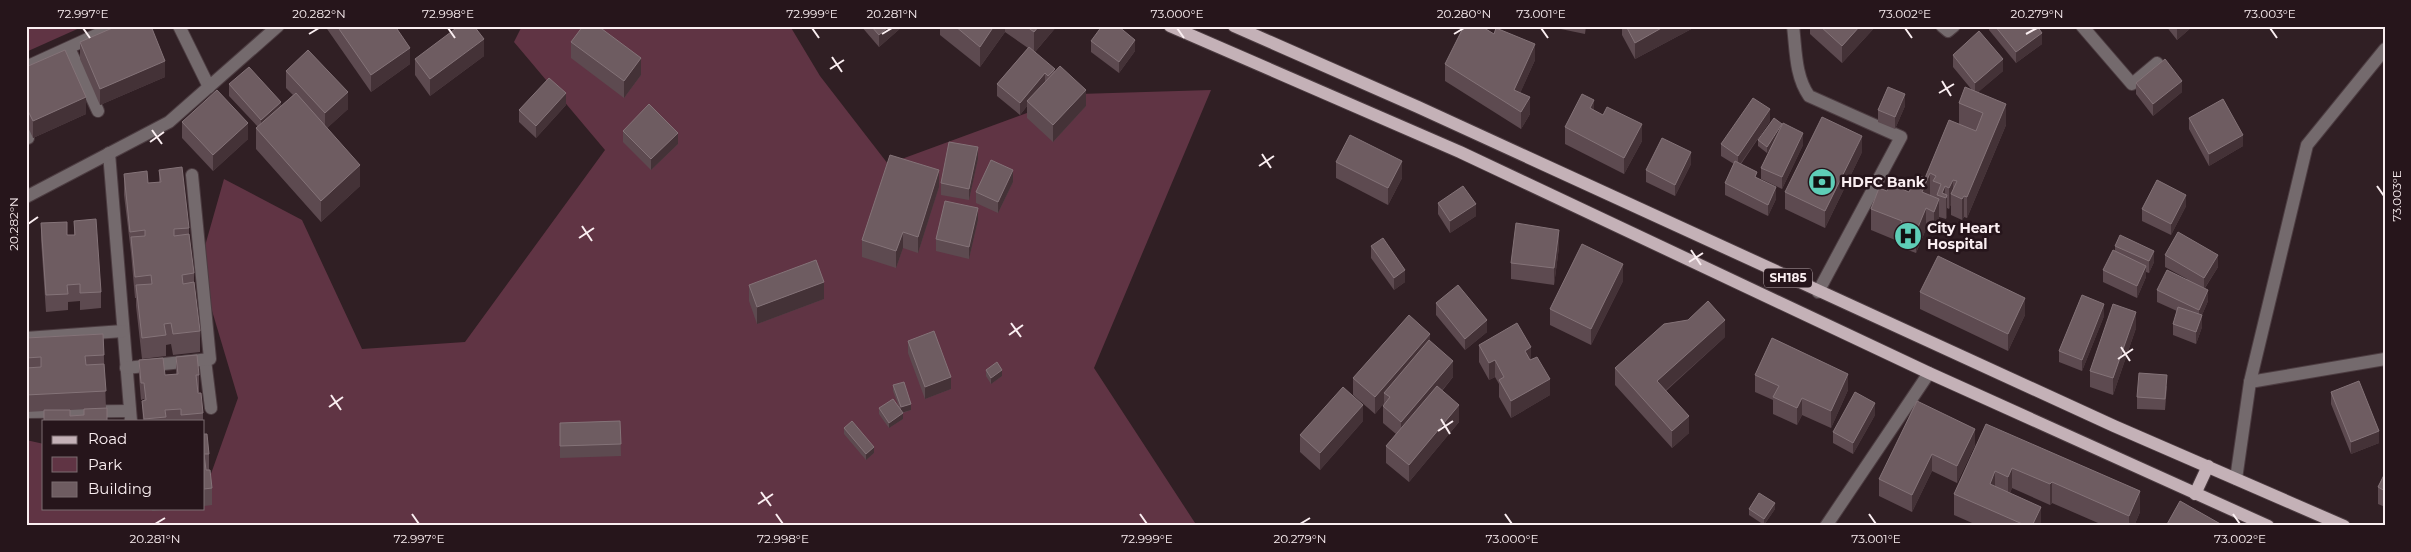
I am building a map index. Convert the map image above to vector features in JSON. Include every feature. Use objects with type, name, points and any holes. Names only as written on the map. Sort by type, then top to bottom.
[{"type":"main road","name":"SH185","points":[[1170,26],[1460,152],[1929,373],[2268,526]]},
{"type":"main road","name":"SH185","points":[[1234,26],[1418,107],[1818,292],[2344,526]]},
{"type":"main road","points":[[2195,494],[2208,466]]},
{"type":"street","points":[[179,26],[209,87]]},
{"type":"street","points":[[26,197],[169,122],[278,26]]},
{"type":"street","points":[[1793,26],[1797,62],[1804,89],[1809,96],[1902,137],[1818,292]]},
{"type":"street","points":[[1942,26],[1948,31],[1954,26]]},
{"type":"street","points":[[2082,26],[2132,84],[2158,63]]},
{"type":"street","points":[[26,68],[109,28]]},
{"type":"street","points":[[69,48],[98,111]]},
{"type":"street","points":[[2236,479],[2250,382],[2307,145],[2385,49]]},
{"type":"street","points":[[26,412],[130,416],[109,153]]},
{"type":"street","points":[[126,368],[210,359],[192,175]]},
{"type":"street","points":[[26,338],[124,332]]},
{"type":"street","points":[[2250,382],[2385,359]]},
{"type":"street","points":[[205,360],[211,408]]},
{"type":"street","points":[[1826,526],[1929,373]]},
{"type":"green space","points":[[26,26],[84,26],[26,52]]},
{"type":"green space","points":[[522,26],[790,26],[820,76],[888,164],[1079,94],[1211,90],[1094,368],[1197,526],[26,526],[26,440],[42,444],[42,510],[205,510],[205,485],[207,485],[238,398],[199,267],[224,179],[302,220],[362,349],[465,342],[605,150],[514,42]]},
{"type":"building","points":[[117,26],[151,26],[165,61],[100,89],[80,42]]},
{"type":"building","points":[[337,26],[395,26],[410,48],[371,75]]},
{"type":"building","points":[[459,26],[474,26],[484,39],[430,79],[415,59]]},
{"type":"building","points":[[583,26],[598,26],[641,58],[624,81],[571,42]]},
{"type":"building","points":[[871,26],[889,26],[879,35]]},
{"type":"building","points":[[955,26],[994,26],[980,47]]},
{"type":"building","points":[[1026,26],[1039,26],[1034,32]]},
{"type":"building","points":[[1102,26],[1118,26],[1135,40],[1119,62],[1091,41]]},
{"type":"building","points":[[1464,26],[1481,26],[1494,34],[1496,28],[1535,44],[1514,90],[1530,97],[1521,112],[1445,64]]},
{"type":"building","points":[[1626,26],[1665,26],[1635,43]]},
{"type":"building","points":[[1820,26],[1860,26],[1842,46]]},
{"type":"building","points":[[1995,26],[2037,26],[2042,33],[2016,52]]},
{"type":"building","points":[[1979,31],[2003,59],[1975,83],[1953,55]]},
{"type":"building","points":[[1029,47],[1055,69],[1048,76],[1045,73],[1020,103],[997,84]]},
{"type":"building","points":[[65,50],[86,97],[33,121],[26,107],[26,67]]},
{"type":"building","points":[[308,50],[348,92],[325,113],[286,71]]},
{"type":"building","points":[[2165,59],[2182,81],[2153,104],[2136,83]]},
{"type":"building","points":[[1060,66],[1086,90],[1053,125],[1027,101]]},
{"type":"building","points":[[249,67],[281,102],[261,120],[229,84]]},
{"type":"building","points":[[549,78],[566,93],[536,126],[519,110]]},
{"type":"building","points":[[1888,87],[1905,94],[1895,117],[1878,110]]},
{"type":"building","points":[[1965,87],[2006,104],[1967,197],[1964,196],[1962,199],[1951,194],[1957,181],[1953,180],[1949,188],[1945,186],[1942,193],[1947,195],[1946,198],[1937,195],[1941,184],[1933,181],[1936,176],[1930,173],[1922,192],[1939,199],[1934,212],[1926,208],[1916,232],[1900,226],[1902,221],[1871,209],[1879,188],[1887,191],[1890,184],[1909,192],[1917,175],[1925,178],[1949,120],[1976,131],[1983,113],[1959,103]]},
{"type":"building","points":[[217,90],[248,123],[213,155],[182,122]]},
{"type":"building","points":[[296,93],[360,165],[321,201],[256,128]]},
{"type":"building","points":[[1582,94],[1594,100],[1590,108],[1603,115],[1607,107],[1642,124],[1624,158],[1565,127]]},
{"type":"building","points":[[1753,98],[1770,109],[1738,156],[1721,144]]},
{"type":"building","points":[[2223,99],[2243,135],[2209,154],[2189,118]]},
{"type":"building","points":[[649,104],[678,133],[651,159],[623,131]]},
{"type":"building","points":[[1822,117],[1862,136],[1825,211],[1785,192]]},
{"type":"building","points":[[1774,118],[1782,124],[1767,147],[1758,140]]},
{"type":"building","points":[[1783,123],[1803,133],[1782,177],[1761,168]]},
{"type":"building","points":[[1350,135],[1402,161],[1388,188],[1336,162]]},
{"type":"building","points":[[1662,138],[1691,152],[1675,185],[1646,170]]},
{"type":"building","points":[[949,142],[978,147],[969,189],[941,183]]},
{"type":"building","points":[[890,155],[939,170],[918,237],[903,232],[896,251],[862,240]]},
{"type":"building","points":[[991,160],[1013,170],[998,202],[976,192]]},
{"type":"building","points":[[1735,161],[1757,172],[1755,177],[1776,187],[1768,205],[1725,183]]},
{"type":"building","points":[[182,167],[189,228],[174,229],[174,236],[189,234],[194,273],[182,275],[183,284],[194,282],[200,331],[173,334],[171,323],[164,324],[166,335],[142,338],[136,285],[152,284],[151,275],[135,277],[131,237],[145,236],[145,230],[130,232],[124,174],[147,171],[148,183],[161,182],[159,170]]},
{"type":"building","points":[[2157,180],[2186,195],[2171,224],[2142,209]]},
{"type":"building","points":[[1463,186],[1476,204],[1450,221],[1438,203]]},
{"type":"building","points":[[945,201],[978,208],[969,247],[936,239]]},
{"type":"building","points":[[96,219],[101,292],[80,293],[80,284],[67,285],[68,294],[46,295],[41,223],[67,222],[67,235],[75,235],[74,221]]},
{"type":"building","points":[[1516,223],[1559,230],[1554,268],[1511,263]]},
{"type":"building","points":[[2178,232],[2218,255],[2204,278],[2165,255]]},
{"type":"building","points":[[2120,235],[2154,251],[2149,261],[2115,246]]},
{"type":"building","points":[[1383,238],[1405,270],[1394,278],[1371,246]]},
{"type":"building","points":[[1582,244],[1623,264],[1591,329],[1550,309]]},
{"type":"building","points":[[2113,250],[2146,266],[2137,286],[2103,270]]},
{"type":"building","points":[[1938,256],[2025,298],[2008,334],[1920,292]]},
{"type":"building","points":[[816,260],[824,282],[757,307],[749,285]]},
{"type":"building","points":[[2167,270],[2208,290],[2199,310],[2157,290]]},
{"type":"building","points":[[1458,285],[1487,320],[1465,339],[1436,303]]},
{"type":"building","points":[[2082,295],[2104,304],[2082,360],[2059,351]]},
{"type":"building","points":[[1708,301],[1725,320],[1657,381],[1689,416],[1672,431],[1615,368],[1664,324],[1688,320]]},
{"type":"building","points":[[2113,304],[2136,312],[2113,378],[2090,371]]},
{"type":"building","points":[[2178,307],[2202,315],[2196,332],[2173,324]]},
{"type":"building","points":[[1409,315],[1430,334],[1375,397],[1353,378]]},
{"type":"building","points":[[1517,323],[1531,347],[1525,351],[1530,360],[1537,357],[1550,379],[1511,401],[1499,380],[1504,377],[1495,360],[1489,363],[1479,345]]},
{"type":"building","points":[[934,331],[951,377],[925,387],[908,341]]},
{"type":"building","points":[[103,334],[104,355],[85,356],[86,365],[104,364],[106,391],[26,395],[26,368],[41,367],[41,357],[26,358],[26,338]]},
{"type":"building","points":[[1772,338],[1848,374],[1831,411],[1802,398],[1797,408],[1773,397],[1779,386],[1755,375]]},
{"type":"building","points":[[1429,340],[1453,361],[1401,422],[1383,406],[1390,397],[1384,393]]},
{"type":"building","points":[[197,355],[199,375],[196,375],[198,393],[201,393],[203,413],[181,415],[181,409],[165,410],[166,417],[144,419],[142,401],[146,400],[144,383],[141,383],[139,360],[163,358],[165,375],[178,374],[176,357]]},
{"type":"building","points":[[997,362],[1002,370],[991,378],[986,370]]},
{"type":"building","points":[[2139,373],[2167,375],[2165,399],[2137,397]]},
{"type":"building","points":[[2359,381],[2379,431],[2351,442],[2331,392]]},
{"type":"building","points":[[904,382],[911,404],[901,407],[893,385]]},
{"type":"building","points":[[1437,386],[1459,405],[1409,465],[1386,446]]},
{"type":"building","points":[[1343,387],[1363,405],[1320,453],[1300,435]]},
{"type":"building","points":[[1855,392],[1875,403],[1853,443],[1833,432]]},
{"type":"building","points":[[893,399],[903,413],[889,423],[879,408]]},
{"type":"building","points":[[1917,401],[1975,429],[1957,466],[1932,454],[1912,495],[1879,479]]},
{"type":"building","points":[[107,408],[107,420],[44,420],[44,410],[70,410],[70,416],[84,415],[84,409]]},
{"type":"building","points":[[620,421],[621,444],[560,446],[560,423]]},
{"type":"building","points":[[852,421],[874,447],[866,454],[844,428]]},
{"type":"building","points":[[1986,424],[2140,491],[2129,516],[2052,482],[2050,484],[2012,468],[2008,477],[1995,471],[1990,484],[2041,507],[2032,526],[2027,526],[1954,494]]},
{"type":"building","points":[[205,434],[207,434],[209,454],[205,454]]},
{"type":"building","points":[[205,462],[206,470],[210,470],[212,488],[205,489]]},
{"type":"building","points":[[2385,473],[2385,491],[2378,487]]},
{"type":"building","points":[[1759,493],[1775,503],[1764,519],[1749,509]]},
{"type":"building","points":[[2180,501],[2224,526],[2166,526]]},
{"type":"place","name":"HDFC Bank","points":[[1822,182]]},
{"type":"place","name":"City Heart Hospital","points":[[1908,236]]}]
